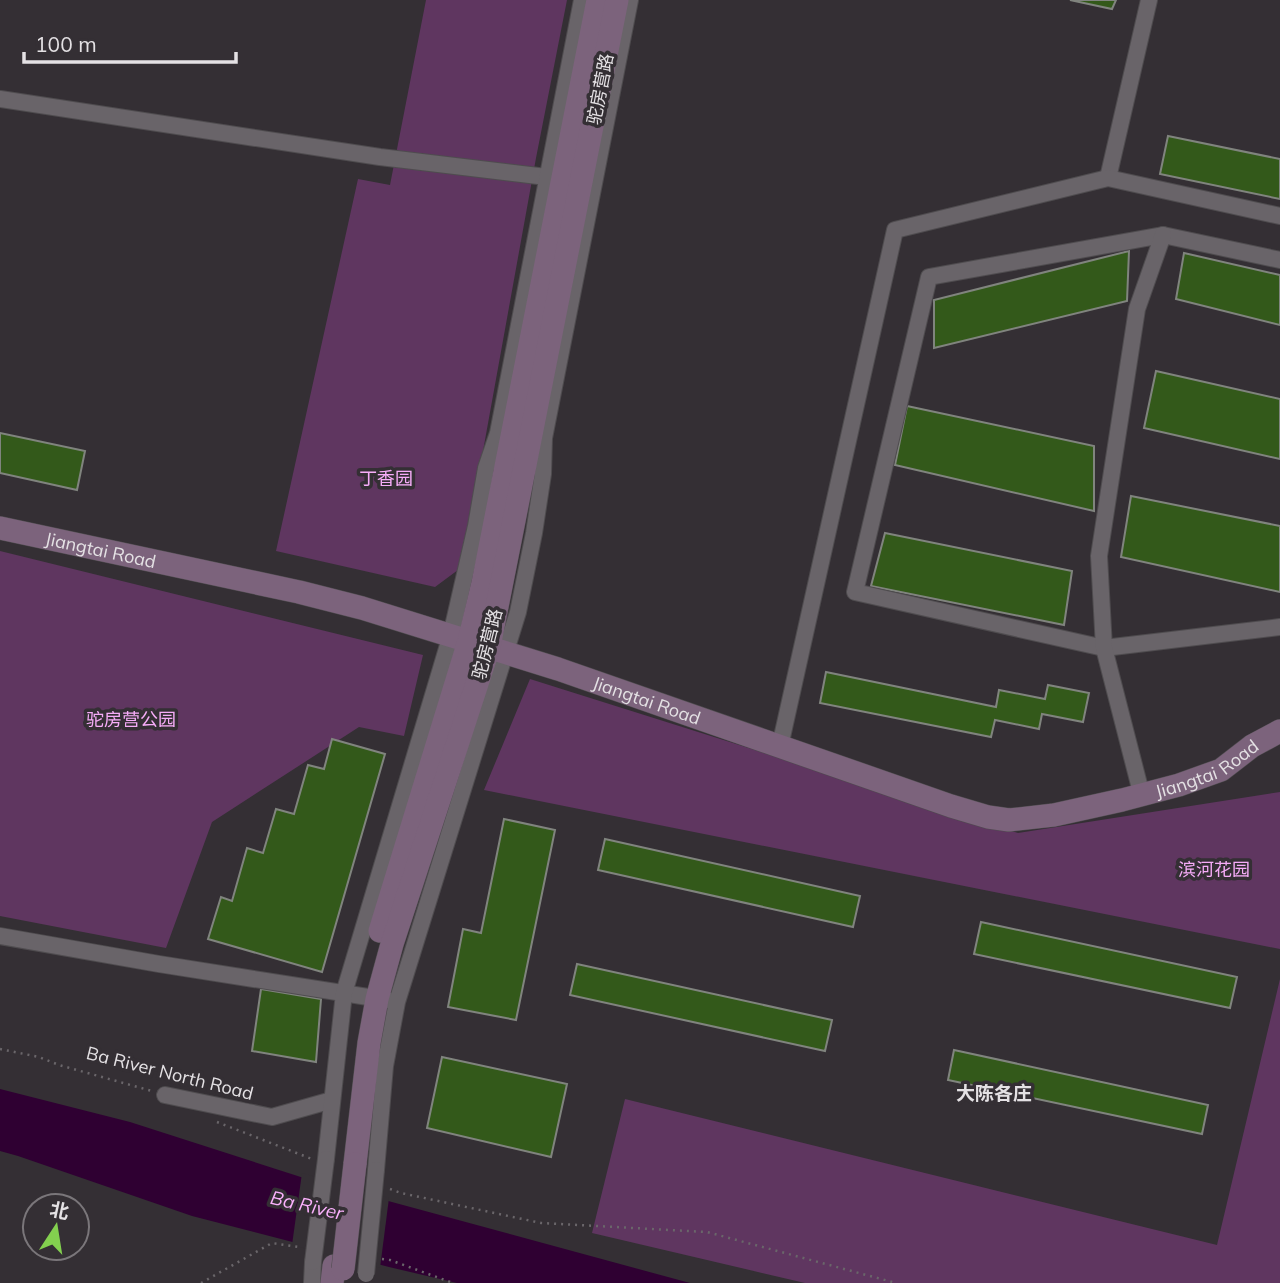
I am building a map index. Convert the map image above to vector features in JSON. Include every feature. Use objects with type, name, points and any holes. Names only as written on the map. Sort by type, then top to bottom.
[{"type":"street","points":[[0,99],[380,157],[555,178],[582,0]]},
{"type":"street","name":"驼房营路","points":[[479,644],[483,583],[555,178],[598,0]]},
{"type":"street","name":"驼房营路","points":[[332,1273],[343,1163],[370,998],[392,944],[479,644],[617,0]]},
{"type":"street","points":[[365,1278],[332,1100],[370,998],[479,644],[518,612],[543,474],[544,438],[630,0]]},
{"type":"street","points":[[1108,178],[1149,0]]},
{"type":"street","points":[[780,746],[895,229],[1108,178],[1280,216]]},
{"type":"street","points":[[1142,796],[1104,648],[1099,556],[1137,309],[1163,235]]},
{"type":"street","points":[[1280,260],[1163,235],[929,277],[855,592],[1104,648],[1280,627]]},
{"type":"street","name":"Jiangtai Road","points":[[0,528],[362,608],[558,669],[988,817],[1009,820],[1054,816],[1179,785],[1221,769],[1280,730]]},
{"type":"street","points":[[0,936],[370,998]]},
{"type":"street","points":[[343,1163],[385,1066],[370,998]]},
{"type":"street","name":"Ba River North Road","points":[[165,1095],[272,1117],[332,1100]]},
{"type":"street","points":[[312,1283],[332,1273]]},
{"type":"path","name":"Ba River North Road","points":[[0,1049],[39,1057],[165,1095]]},
{"type":"path","points":[[208,1118],[343,1163]]},
{"type":"path","points":[[388,1188],[541,1223],[707,1232],[895,1283]]},
{"type":"green space","name":"丁香园","points":[[426,0],[567,0],[462,567],[435,587],[276,551],[358,179],[390,185]]},
{"type":"green space","name":"驼房营公园","points":[[0,551],[423,655],[404,736],[359,727],[212,822],[166,948],[0,916]]},
{"type":"green space","name":"滨河花园","points":[[530,679],[1018,833],[1280,792],[1280,949],[484,790]]},
{"type":"green space","points":[[1280,979],[1280,1283],[805,1283],[592,1233],[625,1099],[1217,1245]]},
{"type":"water","name":"Ba River","points":[[0,1089],[130,1122],[307,1179],[690,1283],[457,1283],[192,1216],[0,1151]]},
{"type":"pier","points":[[302,1173],[389,1198],[380,1268],[292,1245]]},
{"type":"building","points":[[1070,0],[1116,0],[1112,9]]},
{"type":"building","points":[[1168,136],[1280,159],[1280,199],[1160,174]]},
{"type":"building","points":[[1129,251],[1127,301],[934,348],[934,300]]},
{"type":"building","points":[[1184,253],[1280,275],[1280,325],[1176,299]]},
{"type":"building","points":[[1156,371],[1280,399],[1280,459],[1144,428]]},
{"type":"building","points":[[907,406],[1094,446],[1094,511],[895,465]]},
{"type":"building","points":[[0,433],[85,451],[77,490],[0,473]]},
{"type":"building","points":[[1131,496],[1280,526],[1280,592],[1121,557]]},
{"type":"building","points":[[885,533],[1072,571],[1064,625],[871,586]]},
{"type":"building","points":[[826,672],[996,707],[999,690],[1045,699],[1048,685],[1089,693],[1083,722],[1042,714],[1039,729],[995,720],[991,737],[820,703]]},
{"type":"building","points":[[332,739],[385,754],[322,972],[208,939],[221,897],[232,901],[247,848],[263,853],[276,809],[294,814],[308,765],[324,769]]},
{"type":"building","points":[[504,819],[555,830],[516,1020],[448,1007],[463,929],[481,933]]},
{"type":"building","points":[[605,839],[860,896],[853,927],[598,870]]},
{"type":"building","points":[[981,922],[1237,977],[1230,1008],[974,954]]},
{"type":"building","points":[[577,964],[832,1020],[825,1051],[570,995]]},
{"type":"building","points":[[261,989],[321,999],[316,1062],[252,1051]]},
{"type":"building","points":[[954,1050],[1208,1105],[1202,1134],[948,1080]]},
{"type":"building","points":[[442,1057],[567,1084],[551,1157],[427,1128]]},
{"type":"district","name":"大陈各庄","points":[[994,1093]]}]
